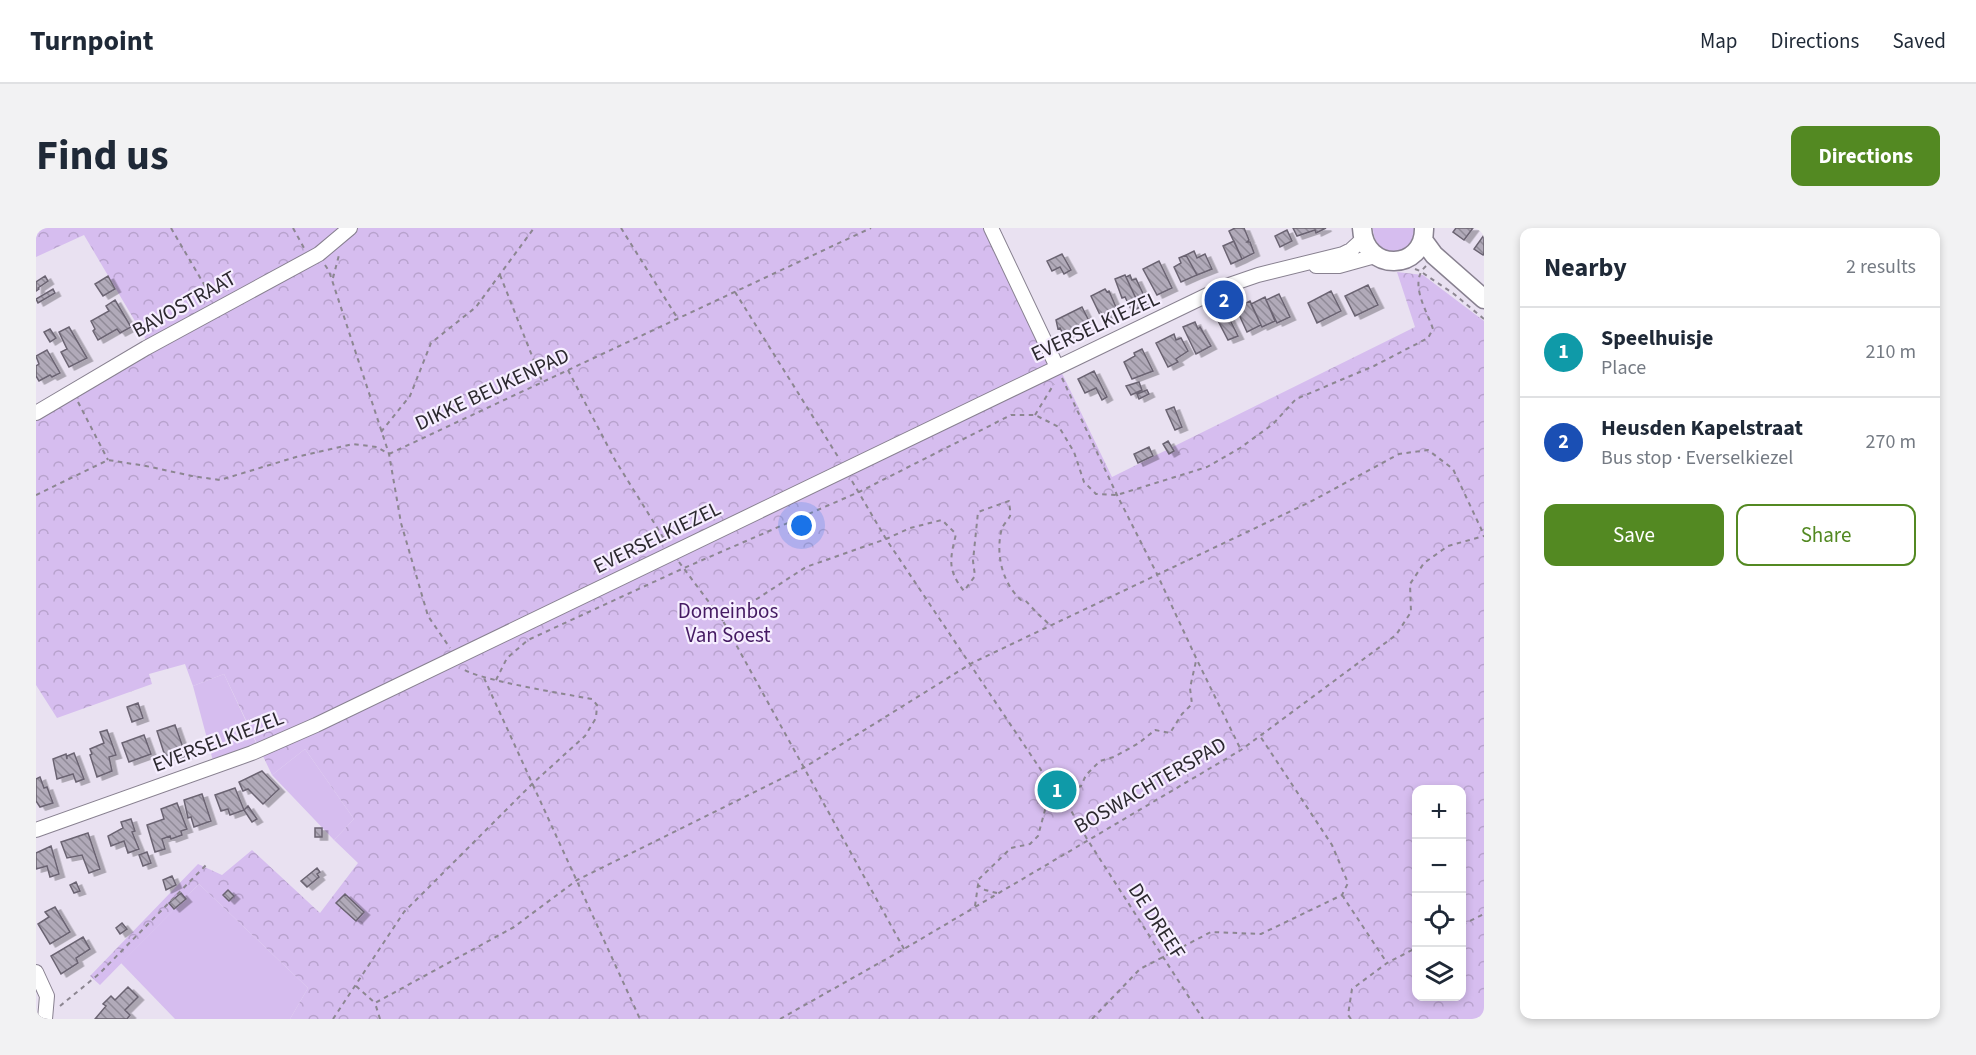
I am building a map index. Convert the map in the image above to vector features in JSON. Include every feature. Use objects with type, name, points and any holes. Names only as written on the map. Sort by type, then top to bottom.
[{"type":"main road","points":[[1362,233],[1367,248],[1374,256],[1386,261],[1415,264],[1484,299]]},
{"type":"main road","points":[[1415,264],[1423,234]]},
{"type":"main road","points":[[1423,234],[1434,255],[1484,299]]},
{"type":"street","points":[[991,228],[1058,367]]},
{"type":"street","name":"BAVOSTRAAT","points":[[36,413],[314,256],[347,230]]},
{"type":"street","name":"EVERSELKIEZEL","points":[[36,830],[252,753],[316,725],[1226,286],[1351,250],[1362,233]]},
{"type":"street","name":"EVERSELKIEZEL","points":[[1290,267],[1339,266],[1374,256]]},
{"type":"street","points":[[36,972],[47,996],[46,1014]]},
{"type":"path","points":[[171,228],[219,309]]},
{"type":"path","points":[[293,228],[314,256],[329,271],[389,454],[401,523],[428,616],[454,658],[464,671],[496,680],[592,699],[597,705],[596,718],[585,736],[532,784],[404,912],[333,1019]]},
{"type":"path","points":[[381,432],[410,396],[431,343],[477,307],[534,228]]},
{"type":"path","points":[[621,228],[678,319]]},
{"type":"path","name":"DIKKE BEUKENPAD","points":[[389,454],[871,228]]},
{"type":"path","points":[[332,281],[347,230]]},
{"type":"path","points":[[1415,264],[1484,319]]},
{"type":"path","points":[[496,680],[507,658],[528,640],[684,568],[859,492],[1011,415],[1035,415],[1059,427],[1074,452],[1084,482],[1096,494],[1117,495],[1207,467],[1265,430],[1296,399],[1374,366],[1428,338],[1433,329],[1418,288],[1415,264]]},
{"type":"path","points":[[500,275],[543,382]]},
{"type":"path","points":[[735,292],[758,332],[786,371],[886,539],[972,663],[1045,776],[1066,783],[1069,792]]},
{"type":"path","points":[[1035,415],[1056,380],[1058,367]]},
{"type":"path","points":[[1058,367],[1117,495],[1241,750]]},
{"type":"path","points":[[568,370],[615,460],[672,553],[723,621],[904,949]]},
{"type":"path","points":[[74,390],[80,408],[108,460]]},
{"type":"path","points":[[36,495],[108,460],[220,480],[296,457],[353,444],[377,447],[389,454]]},
{"type":"path","points":[[375,1003],[514,927],[577,880],[805,767],[972,663],[1310,502],[1398,454],[1428,450],[1452,470],[1484,536]]},
{"type":"path","points":[[723,621],[806,567],[886,539],[910,528],[942,520],[956,534],[952,554],[952,577],[964,591],[975,576],[973,561],[978,512],[1009,501],[1010,516],[1002,527],[1001,543],[1006,584],[1016,596],[1025,600],[1036,614],[1051,626]]},
{"type":"path","name":"BOSWACHTERSPAD","points":[[780,1019],[904,949],[1241,750],[1396,635],[1412,612],[1410,584],[1424,563],[1448,546],[1484,536]]},
{"type":"path","points":[[975,906],[978,880],[1006,851],[1030,844],[1038,836],[1050,801],[1081,786],[1086,776],[1100,761],[1114,757],[1155,730],[1170,733],[1182,714],[1192,704],[1190,688],[1194,664],[1197,660]]},
{"type":"path","points":[[483,677],[640,1019]]},
{"type":"path","points":[[1092,1019],[1140,969],[1211,932],[1261,934],[1342,895],[1348,883],[1332,845],[1260,735]]},
{"type":"path","name":"DE DREEF","points":[[1069,792],[1071,800],[1069,807],[1087,839],[1203,1019]]},
{"type":"path","points":[[46,1014],[83,989],[208,863]]},
{"type":"path","points":[[978,885],[985,890],[998,893]]},
{"type":"path","points":[[1342,895],[1387,963]]},
{"type":"path","points":[[1466,923],[1484,914]]},
{"type":"path","points":[[1351,1019],[1348,1015],[1353,989],[1387,963],[1412,950]]},
{"type":"path","points":[[356,986],[375,1003],[380,1019]]},
{"type":"green space","name":"Domeinbos Van Soest","points":[[36,228],[992,228],[1112,477],[1415,327],[1397,272],[1423,275],[1484,321],[1484,1019],[290,1019],[308,988],[199,884],[100,985],[90,976],[198,864],[222,875],[252,850],[320,913],[358,863],[334,840],[354,819],[305,749],[272,775],[224,674],[193,686],[185,664],[149,674],[152,684],[57,718],[36,685],[36,420],[145,355],[145,338],[84,235],[36,257]]},
{"type":"green space","points":[[1373,228],[1414,228],[1413,238],[1408,246],[1394,252],[1380,246]]},
{"type":"green space","points":[[224,674],[257,745],[213,761],[193,686]]},
{"type":"green space","points":[[305,749],[354,819],[334,840],[272,775]]},
{"type":"green space","points":[[199,884],[308,988],[290,1019],[175,1019],[121,963]]},
{"type":"building","points":[[1244,228],[1249,240],[1247,242],[1250,242],[1254,253],[1242,259],[1229,231]]},
{"type":"building","points":[[1293,228],[1326,228],[1316,233],[1315,230],[1297,236]]},
{"type":"building","points":[[1456,228],[1473,228],[1464,240],[1453,232]]},
{"type":"building","points":[[1287,230],[1292,241],[1280,247],[1275,236]]},
{"type":"building","points":[[1484,235],[1484,253],[1483,255],[1474,249]]},
{"type":"building","points":[[1234,241],[1242,259],[1231,264],[1223,246]]},
{"type":"building","points":[[1194,251],[1197,258],[1205,254],[1212,269],[1197,275],[1186,255]]},
{"type":"building","points":[[1062,254],[1071,270],[1064,274],[1060,267],[1052,271],[1047,261]]},
{"type":"building","points":[[1186,255],[1197,275],[1181,282],[1174,267],[1181,263],[1179,258]]},
{"type":"building","points":[[1159,261],[1172,288],[1157,295],[1143,269]]},
{"type":"building","points":[[1125,275],[1140,307],[1132,311],[1125,297],[1122,298],[1115,279]]},
{"type":"building","points":[[1130,275],[1132,280],[1136,279],[1148,304],[1140,307],[1126,277]]},
{"type":"building","points":[[45,276],[48,281],[36,291],[36,282]]},
{"type":"building","points":[[108,276],[115,289],[103,296],[95,284]]},
{"type":"building","points":[[1368,285],[1378,305],[1355,316],[1345,296]]},
{"type":"building","points":[[53,289],[55,293],[38,303],[36,299]]},
{"type":"building","points":[[1105,289],[1109,291],[1118,312],[1114,314],[1113,311],[1109,313],[1111,318],[1102,319],[1091,296]]},
{"type":"building","points":[[1331,291],[1341,311],[1317,323],[1308,303]]},
{"type":"building","points":[[1279,294],[1290,317],[1277,323],[1266,300]]},
{"type":"building","points":[[1265,297],[1275,321],[1262,327],[1251,304]]},
{"type":"building","points":[[115,300],[131,327],[120,333],[117,329],[98,340],[91,321],[109,311],[106,306]]},
{"type":"building","points":[[1250,301],[1261,325],[1247,332],[1236,308]]},
{"type":"building","points":[[1082,307],[1091,325],[1083,329],[1082,326],[1064,336],[1060,328],[1058,329],[1056,320]]},
{"type":"building","points":[[1224,308],[1238,336],[1228,340],[1214,313]]},
{"type":"building","points":[[1195,322],[1211,346],[1196,354],[1183,327]]},
{"type":"building","points":[[69,327],[87,358],[69,367],[61,352],[67,349],[59,332]]},
{"type":"building","points":[[50,329],[56,338],[50,342],[44,332]]},
{"type":"building","points":[[1174,334],[1176,340],[1181,338],[1188,351],[1176,359],[1178,362],[1168,367],[1156,343]]},
{"type":"building","points":[[1142,349],[1153,371],[1132,379],[1124,362]]},
{"type":"building","points":[[47,350],[60,373],[39,381],[36,376],[36,366],[39,364],[36,356]]},
{"type":"building","points":[[1094,371],[1107,397],[1102,400],[1096,388],[1085,393],[1078,379]]},
{"type":"building","points":[[1139,382],[1142,390],[1131,395],[1126,386]]},
{"type":"building","points":[[1147,390],[1149,394],[1139,399],[1137,394]]},
{"type":"building","points":[[1174,407],[1182,427],[1175,430],[1166,410]]},
{"type":"building","points":[[1168,441],[1174,451],[1169,454],[1163,444]]},
{"type":"building","points":[[1149,447],[1153,456],[1138,463],[1134,454]]},
{"type":"building","points":[[138,703],[143,718],[132,722],[127,707]]},
{"type":"building","points":[[175,725],[186,756],[174,760],[172,754],[165,756],[157,731]]},
{"type":"building","points":[[107,730],[116,755],[109,757],[112,771],[97,777],[90,749],[104,743],[100,732]]},
{"type":"building","points":[[144,735],[151,754],[129,762],[122,743]]},
{"type":"building","points":[[74,753],[84,779],[76,782],[73,774],[57,779],[53,759],[66,754],[67,759],[67,756]]},
{"type":"building","points":[[262,771],[279,789],[263,804],[248,789],[243,791],[239,782]]},
{"type":"building","points":[[40,777],[53,803],[40,807],[36,801],[36,779]]},
{"type":"building","points":[[1062,783],[1065,785],[1063,792],[1056,797],[1050,795],[1051,788]]},
{"type":"building","points":[[235,788],[244,810],[230,815],[228,809],[221,811],[215,795]]},
{"type":"building","points":[[202,794],[211,821],[194,827],[191,817],[188,818],[184,800]]},
{"type":"building","points":[[177,803],[187,829],[181,831],[182,835],[162,839],[165,849],[155,852],[147,825],[164,819],[161,809]]},
{"type":"building","points":[[248,806],[257,819],[252,822],[244,810]]},
{"type":"building","points":[[131,819],[135,831],[132,832],[139,849],[128,853],[124,841],[111,846],[108,836],[123,828],[121,822]]},
{"type":"building","points":[[315,828],[322,828],[322,837],[315,837]]},
{"type":"building","points":[[88,833],[100,869],[89,873],[82,855],[67,858],[61,842]]},
{"type":"building","points":[[51,846],[59,874],[50,877],[47,866],[36,869],[36,853]]},
{"type":"building","points":[[147,852],[151,863],[143,866],[139,855]]},
{"type":"building","points":[[317,868],[320,872],[317,874],[319,877],[307,887],[301,881]]},
{"type":"building","points":[[172,876],[176,885],[166,890],[163,880]]},
{"type":"building","points":[[76,882],[80,891],[74,893],[70,885]]},
{"type":"building","points":[[228,890],[234,896],[229,901],[223,895]]},
{"type":"building","points":[[181,893],[186,899],[174,909],[169,903]]},
{"type":"building","points":[[345,894],[364,912],[356,921],[336,903]]},
{"type":"building","points":[[55,907],[70,932],[50,944],[38,924],[49,917],[45,912]]},
{"type":"building","points":[[122,923],[127,929],[120,934],[116,928]]},
{"type":"building","points":[[83,937],[90,949],[76,958],[78,963],[61,974],[51,956]]},
{"type":"building","points":[[128,987],[138,997],[125,1010],[130,1015],[127,1019],[95,1019],[106,1006],[103,1004],[111,996],[115,1000]]},
{"type":"place","name":"Heusden Kapelstraat","points":[[1224,300]]},
{"type":"place","name":"Speelhuisje","points":[[1057,790]]}]
